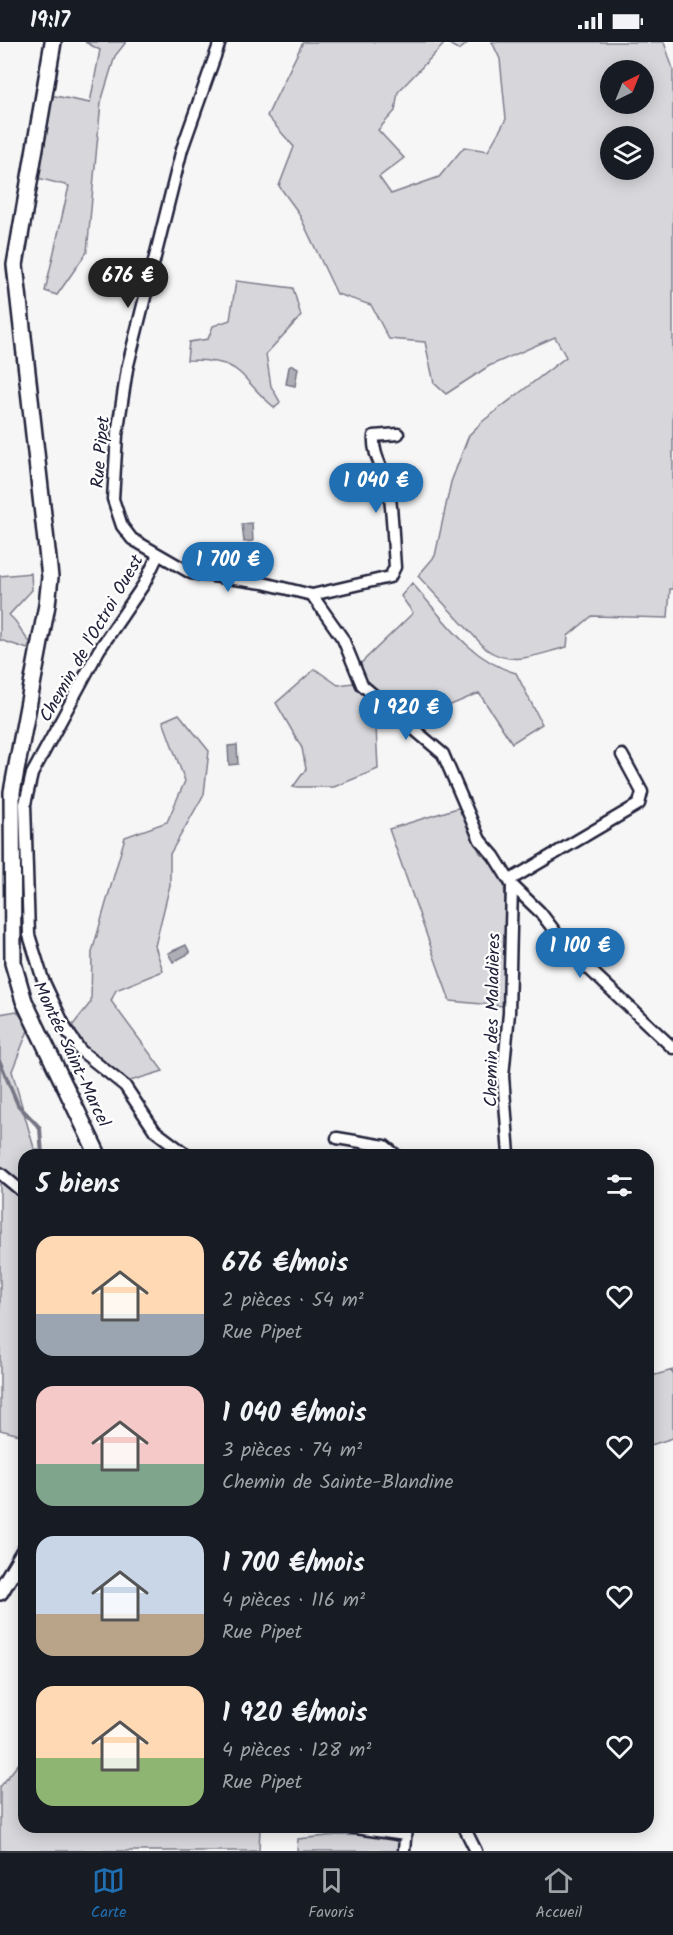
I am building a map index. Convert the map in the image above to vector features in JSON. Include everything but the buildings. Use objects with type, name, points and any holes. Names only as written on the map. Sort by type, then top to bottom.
[{"type":"main road","name":"Montée Saint-Marcel","points":[[53,42],[15,265],[50,577],[18,805],[12,939],[18,984],[95,1149]]},
{"type":"main road","points":[[0,1592],[18,1562]]},
{"type":"street","name":"Rue Pipet","points":[[220,42],[182,149],[127,369],[112,486],[116,511],[122,526],[132,539],[191,573],[263,583],[312,595]]},
{"type":"street","points":[[398,434],[374,436],[375,457],[386,475],[389,492],[395,567],[390,577],[312,595],[343,639],[362,685],[443,754],[480,840],[511,883],[540,912],[570,951],[673,1048]]},
{"type":"street","name":"Chemin de l'Octroi Ouest","points":[[158,555],[144,584],[99,650],[32,774],[18,805],[30,935],[43,980],[56,1011],[80,1050],[125,1086],[155,1131],[179,1149]]},
{"type":"street","points":[[511,883],[639,804],[642,792],[622,755]]},
{"type":"street","name":"Chemin des Maladières","points":[[509,1149],[504,1076],[509,1013],[511,883]]},
{"type":"street","points":[[338,1138],[386,1146],[389,1149]]},
{"type":"street","points":[[0,1173],[18,1188]]},
{"type":"street","points":[[404,1851],[406,1833]]},
{"type":"street","points":[[467,1833],[476,1851]]},
{"type":"shaded area","points":[[85,42],[126,42],[115,56],[101,102],[87,252],[57,295],[45,291],[69,186],[34,177],[50,95],[90,103],[100,50]]},
{"type":"shaded area","points":[[303,42],[446,42],[398,92],[395,111],[378,130],[404,158],[379,177],[391,194],[439,177],[464,147],[488,151],[506,119],[500,59],[492,42],[664,42],[673,69],[673,589],[670,589],[668,618],[592,616],[568,636],[567,647],[525,658],[506,658],[486,649],[418,576],[435,556],[451,482],[469,435],[483,421],[566,357],[555,337],[489,366],[446,394],[434,383],[425,342],[389,339],[371,305],[337,294],[298,212],[279,186],[294,147],[267,116]]},
{"type":"shaded area","points":[[446,42],[469,42],[459,50]]},
{"type":"shaded area","points":[[236,281],[293,288],[301,316],[266,354],[271,386],[280,402],[275,408],[231,366],[187,360],[189,342],[208,339],[213,326],[230,320]]},
{"type":"shaded area","points":[[292,365],[298,368],[295,386],[286,384],[289,367]]},
{"type":"shaded area","points":[[252,523],[253,541],[244,542],[242,524]]},
{"type":"shaded area","points":[[31,573],[32,590],[9,615],[16,621],[30,642],[28,649],[0,640],[0,576]]},
{"type":"shaded area","points":[[412,583],[471,648],[499,667],[516,673],[542,724],[512,743],[479,693],[411,722],[366,683],[358,666],[413,613],[401,596]]},
{"type":"shaded area","points":[[315,669],[338,685],[353,683],[387,714],[376,727],[378,769],[334,787],[293,787],[306,769],[302,748],[276,703]]},
{"type":"shaded area","points":[[179,714],[209,751],[204,794],[170,854],[170,885],[155,946],[163,971],[116,990],[111,1001],[163,1071],[127,1082],[85,1049],[69,1030],[91,1002],[92,952],[125,837],[167,822],[185,781],[163,721]]},
{"type":"shaded area","points":[[237,745],[238,764],[229,765],[228,746]]},
{"type":"shaded area","points":[[461,807],[480,853],[487,858],[503,882],[506,944],[503,1006],[450,1001],[389,829]]},
{"type":"shaded area","points":[[186,945],[190,953],[173,962],[168,953]]},
{"type":"shaded area","points":[[17,1011],[29,1028],[12,1071],[36,1149],[18,1149],[18,1434],[0,1430],[0,1014]]},
{"type":"shaded area","points":[[673,1370],[673,1438],[654,1444],[654,1375]]},
{"type":"shaded area","points":[[18,1764],[18,1833],[260,1833],[259,1851],[0,1851],[0,1787]]},
{"type":"shaded area","points":[[338,1835],[371,1835],[388,1838],[401,1845],[400,1851],[297,1851],[298,1839]]},
{"type":"waterway","points":[[0,1062],[18,1105],[40,1128],[42,1149]]}]
